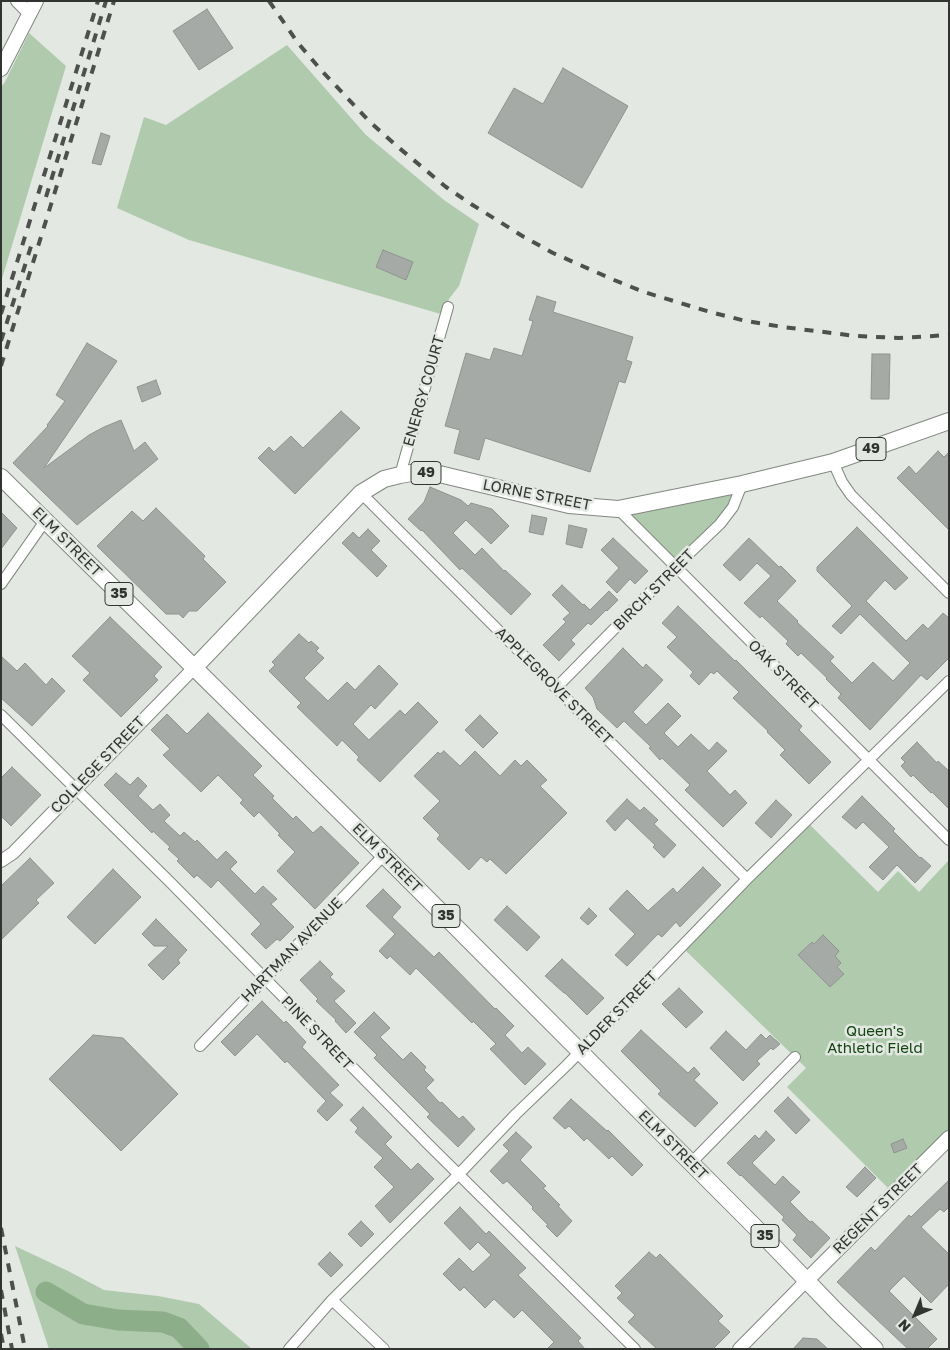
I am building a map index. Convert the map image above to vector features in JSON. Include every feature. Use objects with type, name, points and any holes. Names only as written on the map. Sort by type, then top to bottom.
[{"type":"main road","points":[[1,69],[33,8]]},
{"type":"main road","name":"LORNE STREET","points":[[194,668],[361,493],[384,480],[417,472],[435,473],[570,505],[618,509],[742,484],[833,462],[949,421]]},
{"type":"main road","name":"ELM STREET","points":[[1,477],[384,855],[837,1312],[876,1349]]},
{"type":"main road","name":"REGENT STREET","points":[[807,1280],[949,1138]]},
{"type":"street","points":[[17,1],[33,8]]},
{"type":"street","name":"ENERGY COURT","points":[[400,475],[448,307]]},
{"type":"street","points":[[833,462],[842,482],[851,495],[949,593]]},
{"type":"street","name":"BIRCH STREET","points":[[556,688],[720,524],[734,507],[742,484]]},
{"type":"street","name":"APPLEGROVE STREET","points":[[361,493],[747,879]]},
{"type":"street","name":"OAK STREET","points":[[618,509],[949,840]]},
{"type":"street","points":[[1,584],[45,521]]},
{"type":"street","name":"COLLEGE STREET","points":[[1,861],[13,853],[194,668]]},
{"type":"street","name":"ALDER STREET","points":[[288,1349],[332,1300],[567,1065],[747,879],[949,681]]},
{"type":"street","name":"PINE STREET","points":[[1,715],[635,1349]]},
{"type":"street","name":"HARTMAN AVENUE","points":[[200,1046],[384,855]]},
{"type":"street","points":[[691,1163],[794,1057]]},
{"type":"street","points":[[739,1349],[807,1280]]},
{"type":"street","points":[[332,1300],[384,1349]]},
{"type":"green space","points":[[29,33],[66,66],[1,282],[1,87]]},
{"type":"green space","points":[[287,45],[366,135],[444,200],[479,224],[459,286],[449,299],[444,315],[189,240],[117,208],[144,117],[166,125]]},
{"type":"green space","points":[[742,483],[733,506],[674,567],[618,510]]},
{"type":"green space","name":"Queen's Athletic Field","points":[[806,821],[878,892],[898,871],[919,892],[949,860],[949,1138],[895,1195],[787,1087],[806,1068],[683,948]]},
{"type":"green space","points":[[15,1246],[104,1290],[158,1296],[199,1304],[252,1349],[49,1349]]},
{"type":"building","points":[[207,9],[233,48],[199,70],[173,31]]},
{"type":"building","points":[[563,68],[628,106],[582,188],[488,133],[514,88],[543,104]]},
{"type":"building","points":[[101,133],[110,136],[101,165],[92,163]]},
{"type":"building","points":[[383,250],[413,262],[406,280],[376,267]]},
{"type":"building","points":[[537,296],[556,302],[553,312],[633,337],[626,360],[632,362],[625,383],[619,381],[590,472],[485,438],[479,460],[454,453],[460,430],[445,426],[466,353],[490,360],[494,348],[522,356],[533,321],[529,320]]},
{"type":"building","points":[[87,343],[117,361],[44,468],[89,435],[121,420],[134,451],[145,442],[158,459],[77,525],[13,463],[48,426],[65,401],[56,395]]},
{"type":"building","points":[[872,354],[890,354],[889,399],[871,399]]},
{"type":"building","points":[[156,380],[161,394],[142,402],[137,387]]},
{"type":"building","points":[[341,411],[360,428],[295,494],[258,458],[269,447],[274,452],[291,436],[303,448]]},
{"type":"building","points":[[938,451],[944,457],[949,452],[949,530],[897,478],[909,466],[916,474]]},
{"type":"building","points":[[430,487],[461,500],[468,506],[471,503],[492,509],[509,526],[491,544],[466,520],[453,533],[475,555],[482,548],[504,571],[531,594],[511,615],[462,568],[460,570],[422,530],[408,519],[424,502]]},
{"type":"building","points":[[156,508],[205,556],[203,559],[226,582],[197,611],[189,611],[183,618],[179,614],[166,614],[97,546],[132,511],[143,521]]},
{"type":"building","points":[[1,512],[17,528],[1,549]]},
{"type":"building","points":[[532,515],[547,518],[543,535],[529,532]]},
{"type":"building","points":[[569,525],[587,529],[582,548],[566,544]]},
{"type":"building","points":[[857,527],[908,578],[895,590],[885,580],[866,601],[906,641],[923,624],[928,629],[943,613],[949,618],[949,658],[927,680],[921,675],[870,730],[838,698],[841,694],[827,678],[801,653],[798,656],[786,644],[788,641],[762,616],[760,618],[744,603],[771,576],[757,563],[740,581],[723,565],[749,538],[796,581],[777,601],[834,657],[830,661],[852,683],[873,662],[893,681],[910,663],[860,614],[841,634],[832,626],[852,606],[817,571],[817,567]]},
{"type":"building","points":[[368,529],[380,541],[371,550],[387,566],[377,577],[342,543],[353,532],[359,538]]},
{"type":"building","points":[[613,538],[648,571],[635,584],[630,579],[617,593],[606,582],[619,568],[601,550]]},
{"type":"building","points":[[562,585],[590,610],[609,591],[618,600],[591,625],[588,623],[571,640],[575,644],[559,661],[543,645],[566,622],[563,619],[570,613],[552,595]]},
{"type":"building","points":[[678,606],[736,660],[802,726],[799,730],[831,762],[809,784],[780,755],[785,750],[733,698],[739,692],[717,671],[714,674],[711,672],[699,685],[690,676],[693,672],[667,647],[677,637],[662,623]]},
{"type":"building","points":[[110,617],[162,667],[154,676],[158,680],[121,717],[83,680],[90,673],[72,656]]},
{"type":"building","points":[[299,634],[309,643],[311,641],[319,648],[316,651],[324,658],[304,678],[328,701],[347,682],[355,690],[379,665],[398,684],[375,709],[371,705],[353,724],[369,740],[400,710],[405,715],[418,702],[438,722],[380,782],[357,760],[359,757],[342,740],[337,746],[297,707],[301,703],[269,671],[275,665],[272,662]]},
{"type":"building","points":[[623,648],[643,668],[646,664],[663,680],[633,712],[646,725],[668,703],[681,716],[664,733],[678,747],[691,734],[709,751],[717,742],[727,751],[707,771],[730,795],[735,790],[747,803],[723,827],[685,790],[690,785],[662,758],[660,760],[649,748],[651,747],[624,721],[617,728],[597,709],[593,697],[585,688]]},
{"type":"building","points":[[1,656],[17,671],[25,663],[46,685],[52,678],[65,691],[32,726],[1,698]]},
{"type":"building","points":[[208,713],[262,766],[253,775],[293,819],[296,816],[313,833],[321,826],[359,863],[315,909],[277,871],[295,852],[259,812],[254,817],[240,803],[243,800],[218,775],[201,792],[163,755],[170,749],[151,730],[167,714],[187,734]]},
{"type":"building","points":[[480,715],[498,733],[483,748],[465,730]]},
{"type":"building","points":[[917,742],[937,763],[938,761],[949,771],[949,809],[913,775],[911,777],[901,766],[905,762],[901,758]]},
{"type":"building","points":[[444,751],[460,766],[475,751],[500,776],[515,760],[521,766],[527,760],[547,780],[540,786],[567,813],[506,874],[490,859],[487,862],[481,857],[469,870],[437,839],[440,835],[423,818],[440,801],[414,776],[438,752],[440,754]]},
{"type":"building","points":[[12,767],[41,795],[11,826],[1,816],[1,778]]},
{"type":"building","points":[[116,773],[130,785],[138,777],[147,786],[138,796],[153,810],[160,804],[170,815],[164,821],[180,836],[184,832],[195,842],[197,840],[217,860],[226,851],[237,862],[230,869],[255,894],[263,886],[277,899],[271,904],[294,927],[280,941],[277,939],[266,949],[251,934],[261,924],[218,880],[211,888],[197,875],[194,878],[177,861],[179,859],[168,849],[170,847],[153,831],[152,833],[104,785]]},
{"type":"building","points":[[862,796],[895,829],[893,831],[920,858],[931,866],[915,883],[897,865],[883,880],[869,867],[889,847],[863,822],[856,829],[842,817]]},
{"type":"building","points":[[627,799],[640,811],[644,807],[658,820],[654,824],[676,845],[664,858],[653,847],[655,845],[627,818],[615,831],[606,821]]},
{"type":"building","points":[[776,800],[792,815],[771,838],[755,823]]},
{"type":"building","points":[[30,858],[54,883],[36,900],[39,903],[1,940],[1,886]]},
{"type":"building","points":[[703,867],[721,885],[680,927],[676,922],[662,937],[658,934],[627,966],[615,955],[635,934],[609,909],[627,890],[648,911],[673,888],[677,893]]},
{"type":"building","points":[[113,869],[141,897],[95,944],[67,917]]},
{"type":"building","points":[[383,889],[401,907],[392,917],[434,957],[439,952],[514,1026],[505,1035],[522,1053],[528,1047],[546,1064],[525,1085],[490,1049],[496,1044],[416,968],[410,975],[390,956],[387,959],[379,951],[395,934],[366,906]]},
{"type":"building","points":[[507,906],[540,937],[527,951],[494,920]]},
{"type":"building","points":[[589,908],[597,916],[588,925],[580,918]]},
{"type":"building","points":[[156,919],[187,950],[178,960],[180,963],[163,980],[148,965],[168,946],[154,946],[142,934]]},
{"type":"building","points":[[823,935],[839,951],[835,956],[841,963],[837,967],[844,974],[830,987],[798,955]]},
{"type":"building","points":[[562,959],[604,998],[587,1015],[545,976]]},
{"type":"building","points":[[320,961],[333,974],[330,977],[345,991],[334,1001],[356,1023],[346,1033],[336,1020],[316,1001],[318,999],[300,980]]},
{"type":"building","points":[[679,988],[703,1012],[686,1028],[662,1004]]},
{"type":"building","points":[[262,1001],[284,1023],[286,1021],[306,1042],[302,1047],[339,1085],[330,1093],[343,1105],[327,1121],[317,1111],[326,1101],[287,1061],[285,1063],[257,1034],[235,1056],[221,1042]]},
{"type":"building","points":[[374,1012],[390,1028],[380,1037],[403,1060],[411,1052],[426,1067],[424,1070],[434,1080],[426,1088],[459,1119],[463,1116],[475,1129],[458,1147],[427,1117],[430,1114],[374,1058],[377,1055],[354,1032]]},
{"type":"building","points":[[641,1030],[688,1073],[694,1067],[700,1074],[694,1080],[718,1103],[695,1127],[658,1094],[661,1091],[621,1051]]},
{"type":"building","points":[[726,1031],[746,1050],[761,1034],[766,1039],[770,1035],[780,1044],[773,1050],[771,1048],[757,1061],[760,1064],[743,1081],[710,1048]]},
{"type":"building","points":[[93,1035],[123,1038],[178,1094],[121,1151],[49,1079]]},
{"type":"building","points":[[788,1097],[810,1120],[796,1134],[774,1111]]},
{"type":"building","points":[[571,1099],[608,1130],[643,1165],[632,1176],[612,1156],[609,1159],[587,1138],[584,1141],[569,1126],[565,1129],[553,1118]]},
{"type":"building","points":[[363,1107],[392,1137],[385,1144],[411,1170],[418,1163],[434,1179],[390,1223],[375,1206],[394,1187],[374,1167],[383,1158],[355,1132],[358,1128],[350,1120]]},
{"type":"building","points":[[766,1131],[775,1140],[752,1163],[775,1185],[783,1176],[800,1192],[790,1202],[830,1238],[811,1258],[793,1240],[797,1235],[782,1220],[784,1217],[727,1163],[755,1135],[759,1139]]},
{"type":"building","points":[[516,1132],[532,1147],[520,1160],[546,1186],[543,1188],[560,1205],[558,1206],[572,1221],[557,1237],[532,1209],[533,1207],[507,1181],[503,1184],[490,1171],[509,1151],[503,1145]]},
{"type":"building","points":[[903,1139],[907,1148],[894,1153],[891,1144]]},
{"type":"building","points":[[865,1167],[876,1178],[857,1197],[846,1187]]},
{"type":"building","points":[[949,1180],[949,1207],[944,1212],[940,1209],[921,1227],[949,1254],[949,1284],[931,1303],[904,1276],[889,1291],[937,1339],[927,1349],[908,1349],[837,1282],[871,1247],[875,1251],[909,1215],[911,1217]]},
{"type":"building","points":[[460,1207],[486,1234],[489,1231],[526,1268],[518,1275],[581,1338],[578,1341],[585,1349],[547,1349],[554,1342],[522,1310],[514,1318],[494,1299],[485,1308],[464,1287],[460,1291],[443,1274],[459,1258],[473,1272],[491,1255],[478,1242],[470,1250],[444,1223]]},
{"type":"building","points":[[361,1221],[374,1234],[361,1247],[348,1234]]},
{"type":"building","points":[[330,1252],[343,1265],[331,1277],[318,1264]]},
{"type":"building","points":[[649,1252],[656,1258],[660,1254],[723,1316],[718,1321],[730,1332],[713,1349],[657,1349],[628,1322],[635,1315],[617,1298],[622,1293],[615,1286]]},
{"type":"building","points":[[803,1338],[817,1339],[828,1349],[793,1349]]},
{"type":"waterway","points":[[46,1292],[83,1314],[118,1320],[163,1322],[179,1328],[199,1349]]},
{"type":"railway","points":[[1,314],[98,1]]},
{"type":"railway","points":[[46,197],[106,1]]},
{"type":"railway","points":[[1,366],[114,1]]},
{"type":"railway","points":[[269,1],[298,43],[321,70],[369,121],[398,147],[446,187],[524,237],[553,253],[644,292],[746,321],[856,336],[899,338],[949,335]]},
{"type":"railway","points":[[1,341],[33,240]]},
{"type":"railway","points":[[1,1228],[25,1349]]},
{"type":"railway","points":[[1,1290],[12,1349]]},
{"type":"railway","points":[[1,1334],[4,1349]]}]
